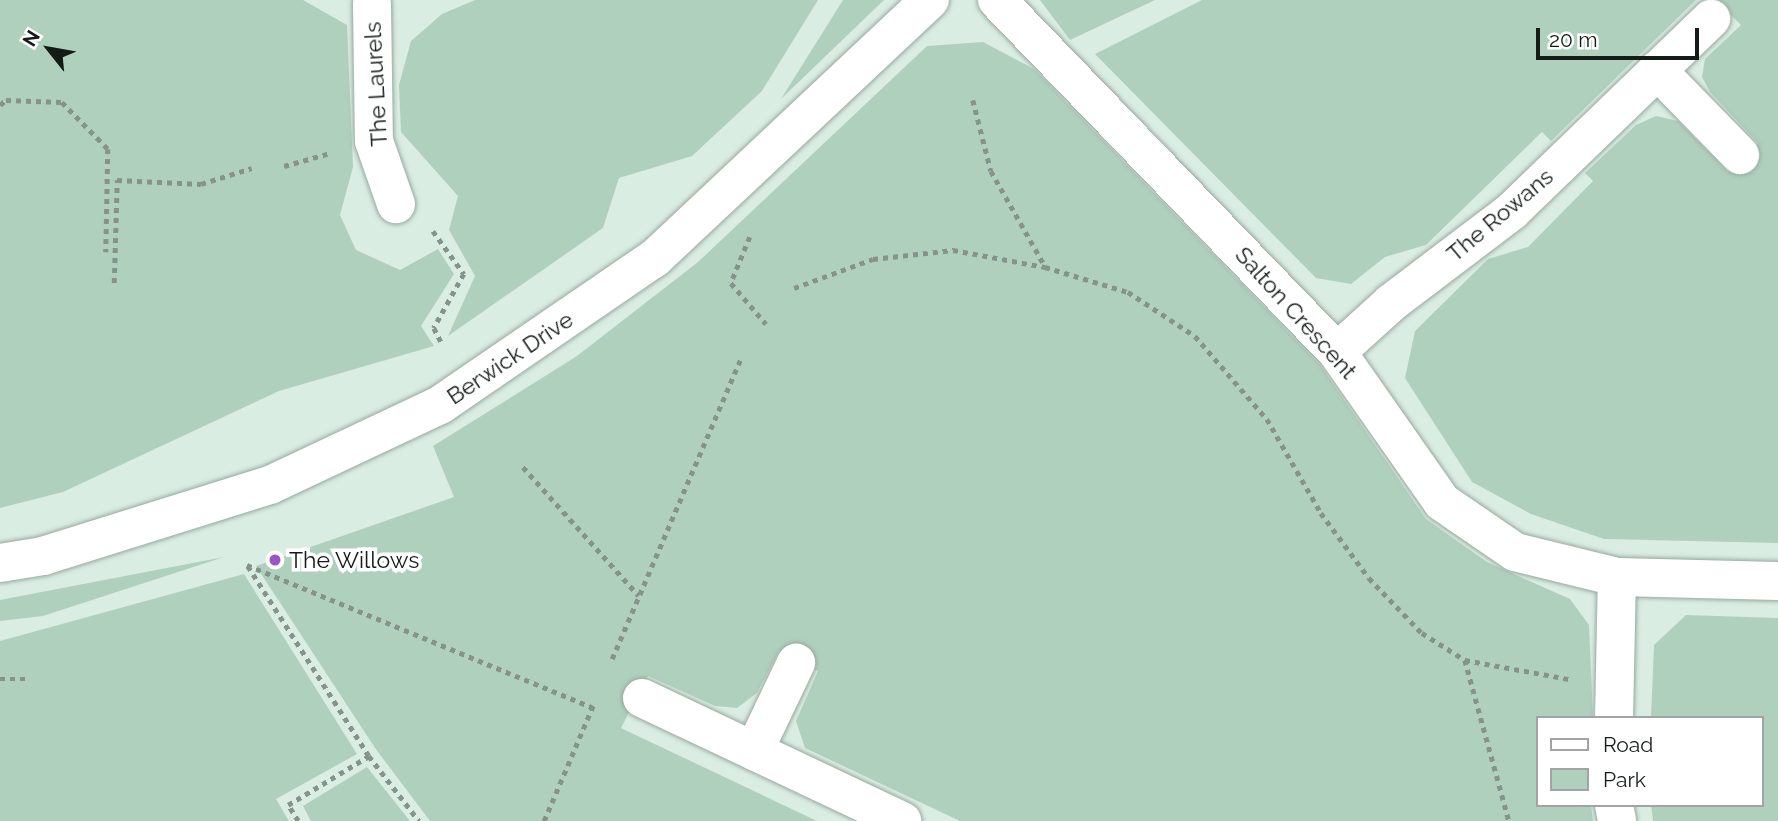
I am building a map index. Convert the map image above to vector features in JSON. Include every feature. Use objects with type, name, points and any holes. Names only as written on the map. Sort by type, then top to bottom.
[{"type":"street","name":"Berwick Drive","points":[[0,563],[43,556],[270,485],[440,405],[655,258],[930,0]]},
{"type":"street","name":"Salton Crescent","points":[[996,0],[1338,352],[1442,502],[1515,552],[1617,577],[1778,581]]},
{"type":"street","name":"The Laurels","points":[[380,1],[374,141],[396,204]]},
{"type":"street","name":"The Rowans","points":[[1338,352],[1391,303],[1512,211],[1711,19]]},
{"type":"street","points":[[1657,70],[1740,155]]},
{"type":"street","points":[[1615,702],[1617,577]]},
{"type":"street","points":[[754,751],[796,663]]},
{"type":"street","points":[[642,698],[902,821]]},
{"type":"path","points":[[0,105],[6,100],[62,102],[108,149],[106,252]]},
{"type":"path","points":[[973,100],[991,171],[1045,267]]},
{"type":"path","points":[[114,283],[117,180],[201,184],[252,168]]},
{"type":"path","points":[[396,204],[441,237],[464,274],[434,328],[446,351]]},
{"type":"path","points":[[751,233],[731,283],[766,324]]},
{"type":"path","points":[[794,288],[873,259],[953,250],[1045,267],[1128,292],[1195,337],[1267,419],[1321,513],[1369,578],[1422,633],[1465,660],[1615,702]]},
{"type":"path","points":[[608,670],[740,360]]},
{"type":"path","points":[[523,467],[639,596]]},
{"type":"path","points":[[419,821],[369,756],[247,565],[592,707]]},
{"type":"path","points":[[1465,660],[1508,821]]},
{"type":"path","points":[[0,679],[27,679]]},
{"type":"path","points":[[544,821],[597,695]]},
{"type":"path","points":[[298,821],[289,805],[369,756]]},
{"type":"green space","points":[[0,0],[303,0],[347,25],[353,167],[340,215],[356,250],[400,270],[438,249],[454,274],[421,326],[434,346],[279,391],[63,492],[0,508]]},
{"type":"green space","points":[[475,0],[818,0],[762,91],[692,156],[619,178],[603,228],[448,336],[475,276],[449,230],[458,196],[401,132],[399,85],[411,41],[442,14]]},
{"type":"green space","points":[[843,0],[884,0],[781,99]]},
{"type":"green space","points":[[1040,0],[1155,0],[1070,40]]},
{"type":"green space","points":[[1202,0],[1696,0],[1551,141],[1542,132],[1426,245],[1385,257],[1351,284],[1316,278],[1095,54]]},
{"type":"green space","points":[[1716,0],[1778,0],[1778,543],[1604,539],[1531,514],[1472,482],[1405,378],[1415,331],[1488,259],[1528,247],[1593,181],[1585,173],[1636,125],[1656,116],[1678,121],[1728,172],[1758,143],[1710,92],[1702,77],[1705,59],[1741,25]]},
{"type":"green space","points":[[983,42],[1034,69],[1320,365],[1426,519],[1487,562],[1570,599],[1589,625],[1593,716],[1536,716],[1536,807],[1591,807],[1593,821],[960,821],[805,748],[796,721],[818,671],[779,651],[757,693],[737,708],[715,706],[648,676],[621,728],[817,821],[430,821],[375,748],[256,566],[454,497],[433,446],[577,356],[698,262],[927,46]]},
{"type":"green space","points":[[224,557],[43,616],[0,621],[0,600]]},
{"type":"green space","points":[[244,574],[357,754],[276,799],[289,821],[0,821],[0,641]]},
{"type":"green space","points":[[1686,615],[1778,618],[1778,821],[1653,821],[1651,807],[1764,807],[1764,716],[1651,716],[1654,645]]},
{"type":"green space","points":[[367,767],[410,821],[311,821],[303,806]]},
{"type":"place","name":"The Willows","points":[[275,560]]}]
